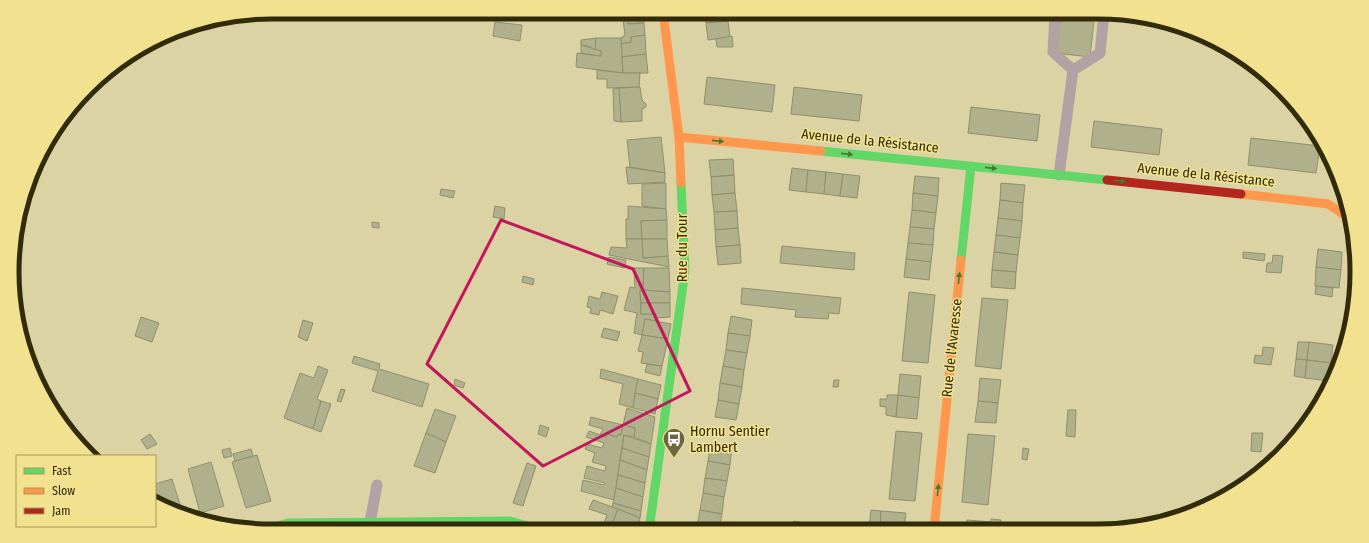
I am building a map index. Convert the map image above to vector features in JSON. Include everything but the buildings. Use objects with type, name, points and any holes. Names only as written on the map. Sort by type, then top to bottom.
[{"type":"street","name":"Rue du Tour","points":[[650,524],[685,271],[679,137],[664,19]]},
{"type":"street","name":"Avenue de la Résistance","points":[[679,137],[1304,200],[1328,204],[1343,214]]},
{"type":"street","name":"Rue de l'Avaresse","points":[[935,524],[971,166]]},
{"type":"street","points":[[285,524],[510,521],[520,524]]},
{"type":"lane","points":[[1054,19],[1052,52],[1073,70]]},
{"type":"lane","points":[[1073,70],[1100,53],[1103,19]]},
{"type":"lane","points":[[1059,175],[1073,70]]},
{"type":"lane","points":[[370,522],[377,485]]},
{"type":"highlighted area","points":[[501,220],[633,269],[690,391],[543,466],[427,364]]},
{"type":"traffic: fast","points":[[821,151],[1107,180]]},
{"type":"traffic: fast","points":[[961,260],[971,166]]},
{"type":"traffic: fast","points":[[650,524],[685,271],[681,183]]},
{"type":"traffic: fast","points":[[285,524],[510,521],[520,524]]},
{"type":"traffic: slow","points":[[664,19],[679,137],[681,183]]},
{"type":"traffic: slow","points":[[679,137],[821,151]]},
{"type":"traffic: slow","points":[[1241,194],[1328,204],[1343,214]]},
{"type":"traffic: slow","points":[[935,524],[961,260]]},
{"type":"traffic: jam","points":[[1107,180],[1241,194]]},
{"type":"place","name":"Hornu Sentier Lambert","points":[[674,458]]}]
